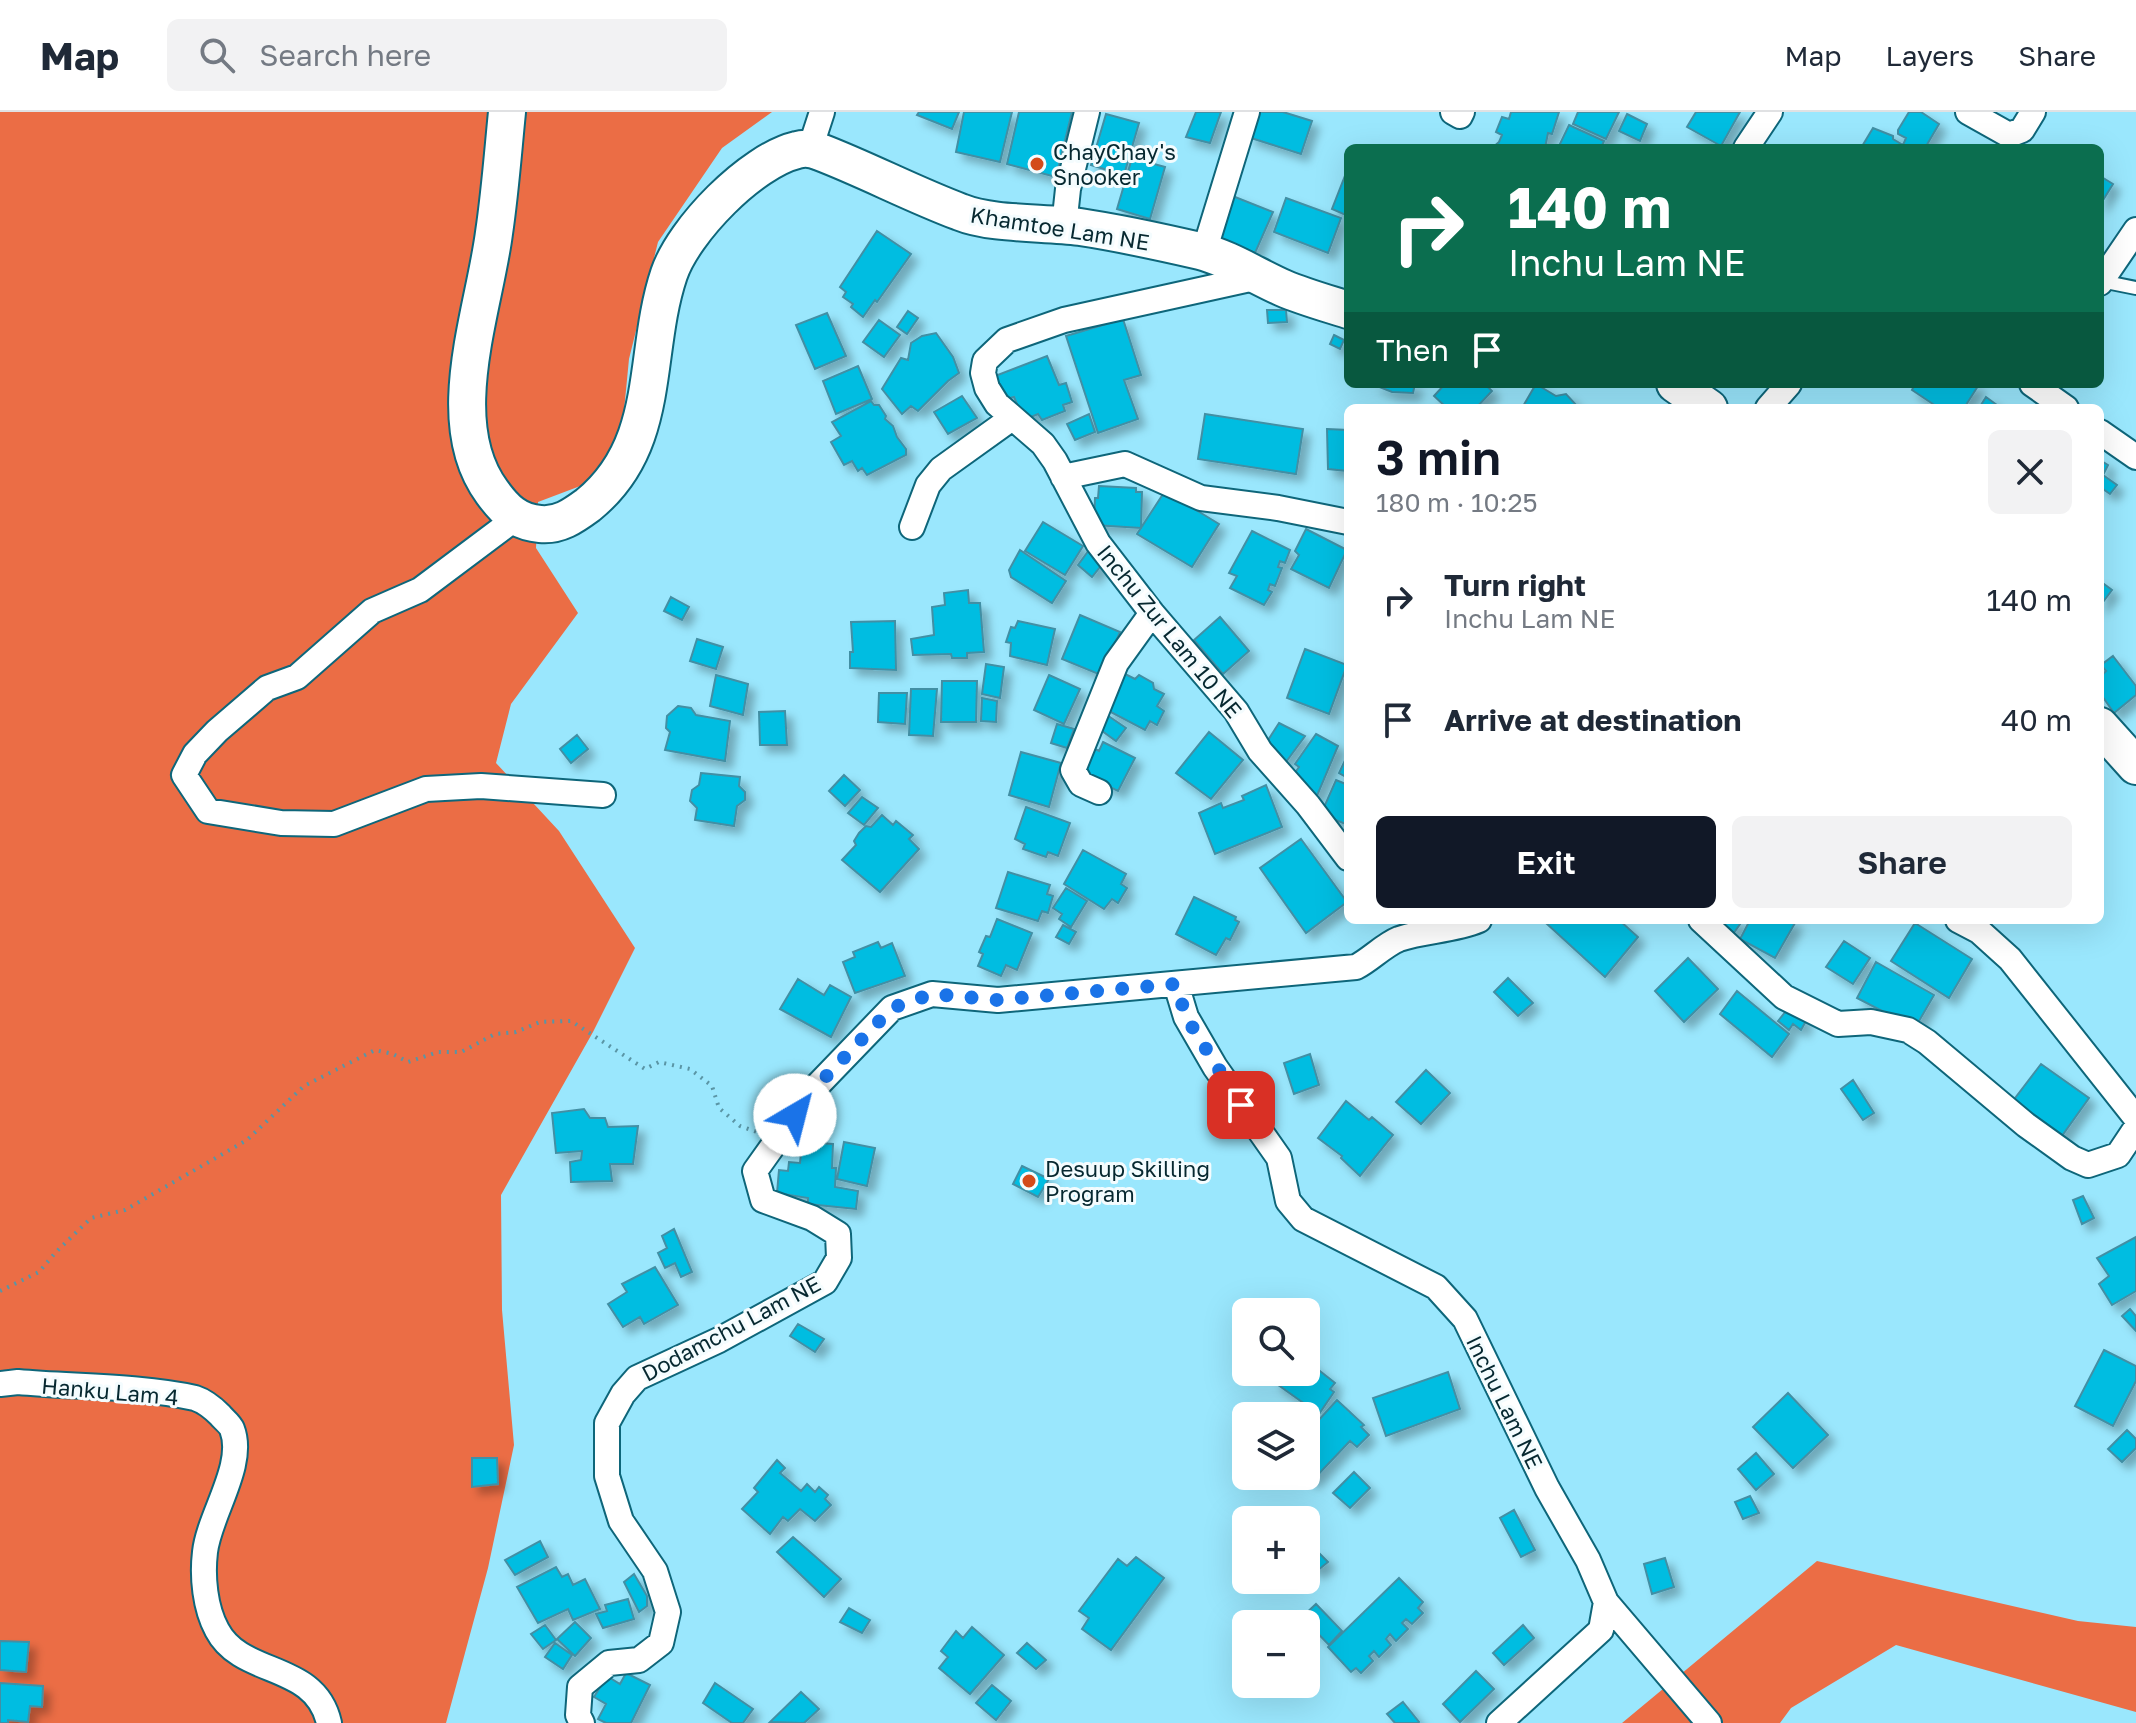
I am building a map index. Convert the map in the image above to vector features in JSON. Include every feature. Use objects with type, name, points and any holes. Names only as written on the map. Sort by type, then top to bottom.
[{"type":"main road","points":[[507,112],[494,234],[474,344],[466,425],[484,482],[516,518],[537,524],[555,524],[571,517],[606,489],[622,466],[637,437],[647,405],[664,292],[680,251],[714,208],[737,186],[779,158],[797,150],[810,149]]},
{"type":"main road","name":"Khamtoe Lam NE","points":[[810,149],[966,215],[1064,226],[1204,252],[1285,289],[1344,309]]},
{"type":"main road","points":[[1681,388],[1703,404]]},
{"type":"main road","points":[[2104,730],[2136,766]]},
{"type":"street","points":[[810,149],[822,112]]},
{"type":"street","points":[[1064,226],[1068,189],[1087,112]]},
{"type":"street","points":[[1204,252],[1247,112]]},
{"type":"street","points":[[1453,112],[1460,116],[1462,112]]},
{"type":"street","points":[[1749,144],[1770,112]]},
{"type":"street","points":[[1968,112],[2009,135],[2022,130],[2033,112]]},
{"type":"street","points":[[2104,278],[2136,230]]},
{"type":"street","name":"Inchu Zur Lam 10 NE","points":[[1259,277],[1064,320],[1007,340],[985,361],[983,373],[992,396],[1043,444],[1055,461],[1098,543],[1152,613],[1236,711],[1260,751],[1308,805],[1344,853]]},
{"type":"street","points":[[1772,404],[1786,388]]},
{"type":"street","points":[[2038,388],[2060,404]]},
{"type":"street","points":[[912,527],[928,485],[941,469],[1012,418]]},
{"type":"street","points":[[2104,435],[2136,457]]},
{"type":"street","points":[[1063,477],[1125,464],[1201,498],[1278,508],[1344,521]]},
{"type":"street","points":[[516,518],[420,590],[372,611],[297,677],[267,688],[195,754],[184,775],[208,811],[281,823],[334,824],[426,789],[481,786],[603,795]]},
{"type":"street","points":[[1099,792],[1081,784],[1073,770],[1116,663],[1152,613]]},
{"type":"street","points":[[1176,984],[1356,967],[1371,959],[1393,930],[1460,928],[1470,924]]},
{"type":"street","points":[[1705,924],[1784,997],[1838,1024],[1871,1022],[1908,1030],[1927,1042],[2026,1125],[2072,1158],[2088,1165],[2118,1155],[2136,1128]]},
{"type":"street","points":[[1966,924],[1979,931],[2010,959],[2136,1118]]},
{"type":"street","name":"Dodamchu Lam NE","points":[[582,1723],[578,1715],[580,1687],[609,1663],[639,1660],[661,1643],[668,1612],[655,1571],[621,1521],[607,1476],[607,1423],[623,1394],[637,1378],[719,1340],[825,1282],[839,1258],[838,1234],[812,1218],[763,1200],[755,1171],[812,1091],[892,1008],[932,994],[998,1000],[1176,984]]},
{"type":"street","name":"Inchu Lam NE","points":[[1176,984],[1186,1017],[1215,1067],[1279,1158],[1288,1201],[1303,1219],[1436,1287],[1465,1319],[1547,1488],[1588,1560],[1606,1602],[1709,1723]]},
{"type":"street","name":"Hanku Lam 4","points":[[0,1384],[18,1382],[144,1392],[198,1399],[215,1410],[231,1428],[234,1450],[230,1477],[212,1522],[205,1553],[205,1595],[217,1632],[238,1652],[256,1663],[298,1679],[320,1698],[329,1723]]},
{"type":"street","points":[[1499,1723],[1601,1630],[1606,1602]]},
{"type":"lane","points":[[2104,283],[2136,288]]},
{"type":"path","points":[[0,1291],[39,1272],[91,1218],[125,1210],[247,1140],[304,1086],[375,1050],[408,1062],[438,1052],[461,1052],[495,1034],[516,1032],[540,1022],[571,1021],[645,1069],[659,1062],[690,1069],[712,1086],[719,1108],[740,1126],[778,1139]]},
{"type":"shaded area","points":[[0,112],[772,112],[722,148],[658,242],[629,359],[623,421],[604,477],[538,502],[536,548],[578,613],[511,704],[496,763],[559,831],[635,948],[593,1032],[501,1195],[502,1310],[514,1445],[488,1568],[446,1723],[0,1723]]},
{"type":"shaded area","points":[[1817,1561],[2078,1621],[2136,1627],[2136,1712],[1896,1645],[1791,1708],[1780,1723],[1622,1723]]},
{"type":"building","points":[[919,112],[959,112],[952,129],[917,115]]},
{"type":"building","points":[[964,112],[1012,112],[1000,162],[956,152]]},
{"type":"building","points":[[1019,112],[1072,112],[1056,177],[1007,164]]},
{"type":"building","points":[[1196,112],[1221,112],[1210,143],[1186,137]]},
{"type":"building","points":[[1256,112],[1283,112],[1312,121],[1301,154],[1248,137]]},
{"type":"building","points":[[1511,112],[1559,112],[1546,144],[1497,144],[1502,135],[1496,132],[1502,117],[1509,119]]},
{"type":"building","points":[[1578,112],[1619,112],[1606,139],[1573,124]]},
{"type":"building","points":[[1696,112],[1740,112],[1722,144],[1687,127]]},
{"type":"building","points":[[1909,112],[1921,112],[1939,124],[1927,144],[1903,144],[1906,138],[1898,134]]},
{"type":"building","points":[[1106,114],[1139,123],[1124,175],[1091,165]]},
{"type":"building","points":[[1627,114],[1647,124],[1640,141],[1619,131]]},
{"type":"building","points":[[1569,125],[1604,141],[1603,144],[1560,144]]},
{"type":"building","points":[[1873,128],[1893,136],[1901,144],[1863,144]]},
{"type":"building","points":[[1132,158],[1165,167],[1150,219],[1117,209]]},
{"type":"building","points":[[1344,178],[1344,214],[1332,209]]},
{"type":"building","points":[[2104,178],[2113,184],[2104,199]]},
{"type":"building","points":[[1230,195],[1273,212],[1255,253],[1213,235]]},
{"type":"building","points":[[1286,198],[1341,218],[1328,253],[1274,232]]},
{"type":"building","points":[[877,231],[911,254],[863,317],[843,297],[846,292],[840,287]]},
{"type":"building","points":[[1267,310],[1286,310],[1287,322],[1268,323]]},
{"type":"building","points":[[908,311],[918,318],[907,334],[897,327]]},
{"type":"building","points":[[827,313],[846,356],[815,369],[796,325]]},
{"type":"building","points":[[1123,319],[1141,375],[1124,380],[1138,419],[1098,433],[1066,336]]},
{"type":"building","points":[[879,320],[900,335],[884,357],[863,342]]},
{"type":"building","points":[[936,333],[953,357],[959,373],[918,411],[911,406],[902,414],[882,389],[901,358],[908,360],[911,343],[922,336]]},
{"type":"building","points":[[1334,335],[1344,340],[1340,349],[1330,344]]},
{"type":"building","points":[[1047,356],[1059,385],[1066,383],[1072,402],[1063,405],[1065,411],[1042,420],[1038,414],[1024,420],[1014,397],[1006,399],[995,376]]},
{"type":"building","points":[[858,366],[872,399],[836,414],[823,381]]},
{"type":"building","points":[[1382,388],[1414,388],[1413,393]]},
{"type":"building","points":[[1441,388],[1489,388],[1492,391],[1480,404],[1443,404],[1434,396]]},
{"type":"building","points":[[1534,388],[1543,388],[1556,396],[1566,394],[1575,404],[1524,404]]},
{"type":"building","points":[[1977,388],[1967,404],[1933,404],[1912,390]]},
{"type":"building","points":[[962,396],[977,418],[948,434],[934,412]]},
{"type":"building","points":[[1986,397],[1996,404],[1982,404]]},
{"type":"building","points":[[871,401],[879,405],[885,419],[893,426],[906,449],[906,455],[867,475],[862,468],[858,471],[852,461],[844,465],[831,442],[841,436],[832,422]]},
{"type":"building","points":[[1089,414],[1095,432],[1075,440],[1067,424]]},
{"type":"building","points":[[1205,414],[1303,429],[1296,474],[1198,459]]},
{"type":"building","points":[[1327,429],[1344,430],[1344,471],[1328,469]]},
{"type":"building","points":[[2104,476],[2117,485],[2110,494],[2104,490]]},
{"type":"building","points":[[1099,486],[1136,488],[1136,492],[1142,492],[1141,528],[1094,525],[1095,498],[1098,498]]},
{"type":"building","points":[[1165,491],[1219,524],[1192,567],[1137,534]]},
{"type":"building","points":[[1043,522],[1083,546],[1065,575],[1025,551]]},
{"type":"building","points":[[1306,529],[1344,548],[1344,556],[1329,588],[1291,569],[1299,555],[1295,551]]},
{"type":"building","points":[[1252,531],[1290,550],[1285,563],[1280,561],[1278,567],[1282,568],[1275,586],[1270,584],[1268,590],[1272,592],[1264,605],[1230,588],[1237,576],[1229,573]]},
{"type":"building","points":[[1020,550],[1066,581],[1052,603],[1011,577],[1009,570]]},
{"type":"building","points":[[1089,550],[1104,562],[1092,577],[1078,565]]},
{"type":"building","points":[[2104,584],[2112,590],[2104,601]]},
{"type":"building","points":[[968,590],[969,603],[980,603],[984,652],[967,653],[967,658],[952,658],[951,654],[913,655],[911,639],[934,635],[932,607],[945,605],[944,593]]},
{"type":"building","points":[[671,597],[689,607],[682,620],[664,611]]},
{"type":"building","points":[[1080,615],[1120,632],[1101,675],[1062,659]]},
{"type":"building","points":[[1220,617],[1249,651],[1223,674],[1194,640]]},
{"type":"building","points":[[895,621],[896,670],[850,668],[850,652],[853,652],[851,622]]},
{"type":"building","points":[[1018,621],[1055,629],[1047,665],[1010,656],[1011,643],[1006,642],[1011,627],[1015,628]]},
{"type":"building","points":[[697,639],[723,647],[716,669],[690,661]]},
{"type":"building","points":[[1305,649],[1344,664],[1344,673],[1329,714],[1287,698]]},
{"type":"building","points":[[2113,656],[2136,686],[2136,695],[2114,713],[2104,699],[2104,663]]},
{"type":"building","points":[[986,664],[1004,667],[1000,698],[982,694]]},
{"type":"building","points":[[1123,673],[1135,679],[1139,675],[1164,694],[1157,706],[1164,711],[1157,725],[1150,721],[1145,730],[1105,709]]},
{"type":"building","points":[[716,675],[748,684],[743,715],[710,706]]},
{"type":"building","points":[[1049,675],[1080,689],[1064,724],[1034,710]]},
{"type":"building","points":[[942,681],[977,681],[976,722],[941,722]]},
{"type":"building","points":[[911,689],[937,689],[933,736],[909,735]]},
{"type":"building","points":[[879,693],[907,693],[905,724],[878,722]]},
{"type":"building","points":[[982,698],[997,701],[996,722],[981,721]]},
{"type":"building","points":[[678,706],[691,708],[696,715],[730,721],[725,761],[665,750],[670,732],[666,728],[667,716]]},
{"type":"building","points":[[785,711],[787,745],[760,745],[759,712]]},
{"type":"building","points":[[1107,715],[1126,728],[1116,741],[1098,728]]},
{"type":"building","points":[[1279,723],[1305,736],[1286,762],[1263,748]]},
{"type":"building","points":[[1057,724],[1074,729],[1067,748],[1051,743]]},
{"type":"building","points":[[1209,732],[1243,760],[1211,799],[1176,773]]},
{"type":"building","points":[[1316,734],[1338,746],[1316,798],[1297,788],[1302,779],[1294,774],[1299,767],[1295,764]]},
{"type":"building","points":[[577,735],[588,749],[571,763],[560,749]]},
{"type":"building","points":[[1103,742],[1135,758],[1118,791],[1077,771],[1089,746],[1099,751]]},
{"type":"building","points":[[1021,752],[1061,763],[1049,807],[1009,795]]},
{"type":"building","points":[[701,773],[740,777],[739,786],[745,792],[745,800],[737,806],[734,826],[695,820],[697,808],[690,801],[692,790],[699,785]]},
{"type":"building","points":[[844,775],[860,790],[845,806],[829,791]]},
{"type":"building","points":[[1336,780],[1344,783],[1344,823],[1321,814]]},
{"type":"building","points":[[1266,785],[1282,827],[1215,854],[1199,813],[1221,803],[1223,808],[1244,800],[1242,796]]},
{"type":"building","points":[[862,797],[878,808],[864,825],[848,813]]},
{"type":"building","points":[[1026,807],[1070,823],[1058,856],[1048,852],[1046,857],[1023,849],[1025,844],[1015,839]]},
{"type":"building","points":[[882,815],[893,825],[896,821],[913,835],[909,839],[919,849],[880,892],[842,860],[856,845],[854,841],[859,833],[866,826],[871,827]]},
{"type":"building","points":[[1301,839],[1344,898],[1344,904],[1306,933],[1260,868]]},
{"type":"building","points":[[1083,850],[1126,874],[1121,884],[1127,888],[1118,903],[1112,899],[1104,909],[1064,884]]},
{"type":"building","points":[[1008,872],[1050,885],[1047,894],[1053,896],[1048,913],[1042,911],[1038,921],[996,908]]},
{"type":"building","points":[[1066,888],[1087,901],[1071,927],[1059,919],[1062,914],[1053,908]]},
{"type":"building","points":[[1194,897],[1236,917],[1235,920],[1239,922],[1230,940],[1226,938],[1216,955],[1176,934]]},
{"type":"building","points":[[997,919],[1032,933],[1017,970],[1006,965],[1001,976],[978,966],[983,954],[979,952],[986,936],[990,937]]},
{"type":"building","points":[[1547,924],[1623,924],[1638,937],[1605,977]]},
{"type":"building","points":[[1719,924],[1740,924],[1733,934]]},
{"type":"building","points":[[1748,924],[1794,924],[1775,958],[1740,939]]},
{"type":"building","points":[[1914,924],[1972,959],[1949,998],[1891,961]]},
{"type":"building","points":[[1063,925],[1076,932],[1069,944],[1056,937]]},
{"type":"building","points":[[1844,941],[1870,958],[1853,984],[1826,967]]},
{"type":"building","points":[[878,942],[881,948],[892,943],[905,976],[855,993],[843,962],[855,957],[853,952]]},
{"type":"building","points":[[1688,958],[1718,989],[1684,1022],[1655,991]]},
{"type":"building","points":[[1876,962],[1934,995],[1915,1028],[1857,998]]},
{"type":"building","points":[[1508,978],[1533,1003],[1518,1016],[1494,992]]},
{"type":"building","points":[[798,979],[824,995],[830,985],[851,997],[831,1037],[780,1009]]},
{"type":"building","points":[[1737,991],[1789,1034],[1772,1057],[1720,1014]]},
{"type":"building","points":[[1790,1006],[1806,1021],[1801,1030],[1793,1024],[1789,1030],[1778,1021]]},
{"type":"building","points":[[1310,1054],[1319,1085],[1294,1094],[1284,1063]]},
{"type":"building","points":[[2041,1064],[2089,1098],[2059,1140],[2009,1106]]},
{"type":"building","points":[[1426,1070],[1450,1093],[1421,1124],[1396,1102]]},
{"type":"building","points":[[1853,1080],[1874,1113],[1863,1120],[1841,1089]]},
{"type":"building","points":[[1346,1101],[1393,1135],[1360,1176],[1342,1156],[1318,1138]]},
{"type":"building","points":[[584,1109],[590,1118],[605,1118],[608,1127],[638,1126],[633,1164],[610,1164],[612,1181],[571,1182],[570,1162],[581,1160],[582,1151],[556,1153],[552,1113]]},
{"type":"building","points":[[802,1142],[833,1144],[835,1187],[858,1191],[856,1209],[808,1204],[808,1198],[777,1193],[779,1170],[788,1171],[789,1162],[800,1163]]},
{"type":"building","points":[[844,1142],[875,1148],[867,1186],[837,1179]]},
{"type":"building","points":[[1022,1166],[1049,1179],[1038,1197],[1013,1184]]},
{"type":"building","points":[[2083,1196],[2094,1218],[2082,1224],[2073,1200]]},
{"type":"building","points":[[674,1229],[692,1272],[681,1277],[675,1263],[665,1268],[658,1253],[667,1248],[662,1236]]},
{"type":"building","points":[[2136,1237],[2136,1291],[2112,1305],[2099,1284],[2109,1276],[2097,1258]]},
{"type":"building","points":[[655,1267],[678,1305],[644,1324],[640,1317],[623,1327],[608,1304],[627,1292],[622,1284]]},
{"type":"building","points":[[2130,1309],[2136,1316],[2136,1331],[2122,1316]]},
{"type":"building","points":[[798,1324],[824,1339],[815,1352],[790,1336]]},
{"type":"building","points":[[2104,1350],[2136,1366],[2136,1381],[2113,1426],[2075,1406]]},
{"type":"building","points":[[1320,1371],[1335,1383],[1330,1389],[1334,1392],[1320,1413],[1320,1402],[1302,1402],[1280,1386],[1320,1386]]},
{"type":"building","points":[[1448,1372],[1460,1409],[1386,1436],[1373,1398]]},
{"type":"building","points":[[1788,1393],[1828,1435],[1793,1468],[1753,1427]]},
{"type":"building","points":[[1337,1400],[1364,1425],[1361,1427],[1369,1435],[1357,1447],[1350,1441],[1320,1473],[1320,1419]]},
{"type":"building","points":[[2127,1430],[2136,1439],[2136,1448],[2122,1462],[2108,1449]]},
{"type":"building","points":[[1756,1453],[1774,1474],[1756,1490],[1738,1469]]},
{"type":"building","points":[[472,1458],[497,1458],[498,1484],[472,1487]]},
{"type":"building","points":[[777,1460],[785,1468],[780,1473],[801,1491],[807,1484],[815,1492],[819,1487],[828,1495],[825,1499],[831,1505],[815,1521],[800,1509],[788,1521],[783,1517],[770,1534],[742,1509],[758,1492],[754,1488]]},
{"type":"building","points":[[1354,1472],[1370,1488],[1350,1508],[1333,1493]]},
{"type":"building","points":[[1750,1496],[1759,1513],[1743,1519],[1735,1502]]},
{"type":"building","points":[[1514,1510],[1535,1550],[1521,1557],[1500,1518]]},
{"type":"building","points":[[793,1537],[841,1579],[824,1597],[777,1552]]},
{"type":"building","points":[[540,1541],[548,1557],[515,1575],[505,1560]]},
{"type":"building","points":[[1320,1554],[1328,1562],[1320,1569]]},
{"type":"building","points":[[1136,1557],[1164,1578],[1111,1650],[1082,1629],[1089,1618],[1079,1611],[1118,1559],[1127,1566]]},
{"type":"building","points":[[1665,1558],[1674,1587],[1652,1594],[1644,1564]]},
{"type":"building","points":[[556,1567],[562,1577],[568,1574],[573,1585],[585,1579],[600,1609],[573,1620],[568,1609],[538,1623],[517,1587]]},
{"type":"building","points":[[634,1574],[647,1596],[647,1606],[639,1612],[624,1582]]},
{"type":"building","points":[[1399,1578],[1423,1602],[1418,1608],[1423,1613],[1412,1624],[1406,1619],[1402,1623],[1408,1629],[1396,1641],[1390,1634],[1386,1639],[1391,1645],[1379,1657],[1374,1651],[1369,1656],[1373,1661],[1361,1673],[1356,1668],[1351,1672],[1328,1647]]},
{"type":"building","points":[[628,1599],[634,1619],[603,1628],[596,1614],[607,1611],[605,1605]]},
{"type":"building","points":[[1316,1604],[1342,1631],[1329,1645],[1320,1636],[1320,1610],[1310,1610]]},
{"type":"building","points":[[849,1608],[870,1620],[862,1633],[840,1622]]},
{"type":"building","points":[[575,1622],[591,1638],[575,1656],[557,1639]]},
{"type":"building","points":[[545,1625],[556,1640],[543,1649],[531,1634]]},
{"type":"building","points":[[1523,1625],[1534,1638],[1504,1665],[1493,1653]]},
{"type":"building","points":[[972,1627],[1004,1655],[970,1694],[939,1668],[948,1657],[941,1651],[956,1631],[963,1638]]},
{"type":"building","points":[[0,1641],[29,1642],[26,1672],[0,1670]]},
{"type":"building","points":[[555,1643],[572,1655],[563,1669],[545,1657]]},
{"type":"building","points":[[1027,1643],[1046,1660],[1036,1669],[1017,1653]]},
{"type":"building","points":[[1476,1671],[1494,1689],[1460,1722],[1443,1704]]},
{"type":"building","points":[[626,1673],[650,1685],[631,1723],[606,1723],[598,1719],[606,1704],[594,1697],[607,1676],[620,1684]]},
{"type":"building","points":[[0,1683],[43,1686],[42,1707],[30,1706],[28,1722],[8,1720],[8,1723],[0,1723]]},
{"type":"building","points":[[715,1683],[753,1709],[743,1723],[732,1723],[703,1703]]},
{"type":"building","points":[[992,1685],[1011,1701],[996,1720],[976,1703]]},
{"type":"building","points":[[801,1692],[819,1709],[804,1723],[770,1722]]},
{"type":"building","points":[[1403,1702],[1418,1723],[1395,1723],[1387,1714]]},
{"type":"place","name":"ChayChay's Snooker","points":[[1037,164]]},
{"type":"place","name":"Desuup Skilling Program","points":[[1029,1181]]},
{"type":"route","points":[[795,1115],[812,1091],[892,1008],[932,994],[998,1000],[1176,984],[1186,1017],[1241,1105]]}]
